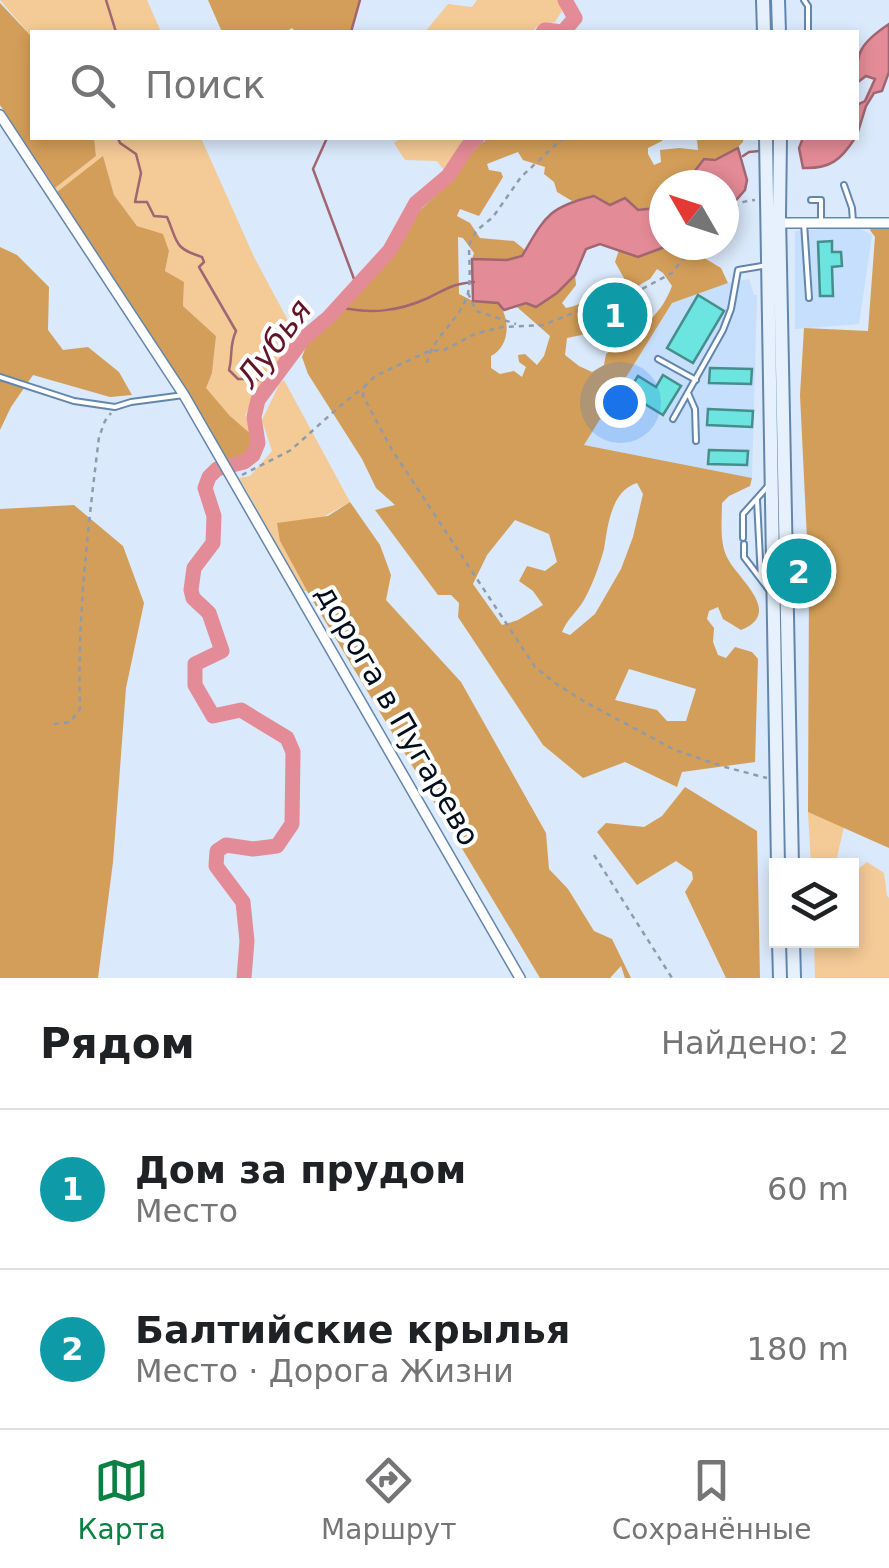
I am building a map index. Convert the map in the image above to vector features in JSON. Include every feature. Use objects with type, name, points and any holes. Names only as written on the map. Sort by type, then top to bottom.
[{"type":"main road","points":[[763,0],[764,30]]},
{"type":"main road","points":[[778,0],[779,30]]},
{"type":"main road","points":[[766,140],[779,222],[792,858]]},
{"type":"main road","points":[[778,858],[767,266],[772,168],[779,140]]},
{"type":"main road","points":[[780,948],[780,978]]},
{"type":"main road","points":[[793,948],[794,978]]},
{"type":"street","name":"дорога в Пугарево","points":[[0,115],[184,395],[520,978]]},
{"type":"street","points":[[779,222],[889,224]]},
{"type":"lane","points":[[804,0],[808,6],[808,30]]},
{"type":"lane","points":[[844,185],[853,222]]},
{"type":"lane","points":[[811,200],[820,200],[821,222]]},
{"type":"lane","points":[[804,223],[809,298]]},
{"type":"lane","points":[[673,420],[723,330],[738,270],[767,266]]},
{"type":"lane","points":[[658,358],[696,380]]},
{"type":"lane","points":[[0,377],[74,402],[115,407],[184,395]]},
{"type":"lane","points":[[688,392],[695,409],[696,441]]},
{"type":"lane","points":[[771,482],[744,514],[744,557],[774,596]]},
{"type":"lane","points":[[757,500],[761,580]]},
{"type":"path","points":[[517,325],[476,311],[468,288],[469,244],[521,177],[561,140]]},
{"type":"path","points":[[739,204],[759,199]]},
{"type":"path","points":[[233,478],[291,450],[385,370],[430,351],[452,347],[481,332],[544,324],[642,290],[672,272],[682,260]]},
{"type":"path","points":[[427,363],[430,351],[458,312],[468,288]]},
{"type":"path","points":[[365,386],[364,402],[392,450],[536,666],[585,702],[674,750],[768,778]]},
{"type":"path","points":[[54,724],[70,722],[80,709],[78,660],[84,562],[99,438],[115,407]]},
{"type":"path","points":[[594,855],[672,978]]},
{"type":"shaded area","points":[[0,0],[147,0],[160,30],[30,30],[30,35]]},
{"type":"shaded area","points":[[208,0],[360,0],[352,30],[221,30]]},
{"type":"shaded area","points":[[477,0],[558,0],[562,11],[555,22],[534,30],[427,30],[448,4],[472,7]]},
{"type":"shaded area","points":[[0,3],[30,35],[30,140],[94,140],[96,156],[55,188],[0,105]]},
{"type":"shaded area","points":[[889,24],[889,72],[882,91],[874,93],[866,106],[859,129],[859,104],[865,101],[875,79],[866,76],[859,81],[859,57],[871,37]]},
{"type":"shaded area","points":[[94,140],[202,140],[297,341],[245,415],[252,435],[205,388],[212,373],[216,336],[183,306],[184,283],[165,271],[169,251],[163,235],[137,226],[114,195],[103,157],[57,192],[55,188],[96,156]]},
{"type":"shaded area","points":[[465,140],[443,169],[437,161],[405,160],[394,143]]},
{"type":"shaded area","points":[[486,140],[662,140],[648,148],[654,165],[661,162],[660,150],[698,150],[697,140],[743,140],[725,155],[704,159],[696,170],[649,170],[649,209],[638,210],[625,198],[610,206],[594,196],[572,201],[557,192],[554,182],[544,174],[545,167],[523,160],[518,152],[487,164],[489,170],[501,172],[503,177],[479,216],[460,209],[457,216],[470,223],[480,238],[514,241],[525,250],[523,256],[507,260],[472,259],[474,253],[458,237],[459,294],[473,301],[498,303],[505,317],[505,339],[491,356],[491,368],[500,374],[514,371],[522,377],[526,367],[519,362],[518,355],[525,354],[537,365],[550,336],[517,307],[557,293],[575,275],[576,285],[562,303],[566,308],[613,288],[619,299],[589,311],[584,316],[586,334],[567,338],[565,355],[579,366],[592,372],[604,365],[606,354],[653,317],[672,286],[657,269],[650,279],[636,287],[625,280],[615,262],[619,250],[638,257],[649,253],[649,260],[708,260],[721,268],[728,283],[672,303],[584,445],[752,478],[750,486],[722,503],[722,532],[725,553],[754,596],[759,615],[741,630],[723,619],[718,607],[709,611],[707,619],[714,628],[713,642],[718,655],[726,658],[735,647],[752,652],[758,659],[755,762],[682,772],[677,787],[625,762],[583,778],[543,745],[458,617],[459,603],[451,595],[438,595],[375,510],[395,505],[376,488],[308,374],[302,357],[307,344],[394,255],[420,210],[452,181],[471,153]],"holes":[[[637,483],[643,494],[621,569],[595,614],[570,635],[562,632],[593,582],[616,501]],[[515,520],[549,534],[557,562],[545,571],[527,566],[519,581],[543,605],[502,625],[473,584],[487,555]],[[629,669],[696,689],[686,721],[667,721],[657,710],[615,700]]]},
{"type":"shaded area","points":[[802,140],[854,140],[834,162],[821,167],[803,168],[799,148]]},
{"type":"shaded area","points":[[738,148],[747,180],[739,197],[739,170],[696,170],[704,159],[715,160]]},
{"type":"shaded area","points":[[103,156],[114,195],[137,226],[163,234],[169,251],[165,271],[184,282],[183,306],[216,336],[212,373],[206,388],[252,435],[254,446],[245,457],[227,459],[57,192]]},
{"type":"shaded area","points":[[594,196],[610,205],[625,198],[638,210],[649,209],[649,253],[638,257],[600,244],[586,249],[575,275],[536,307],[526,303],[504,310],[498,303],[473,301],[472,259],[507,260],[522,256],[549,215]]},
{"type":"shaded area","points":[[873,225],[889,228],[889,848],[808,812],[809,581],[800,395],[804,328],[868,331]]},
{"type":"shaded area","points":[[857,227],[872,235],[859,324],[795,329],[795,231]]},
{"type":"shaded area","points":[[0,247],[17,255],[49,287],[48,330],[63,350],[88,347],[119,372],[132,395],[110,397],[33,375],[0,430]]},
{"type":"shaded area","points":[[749,279],[757,295],[752,478],[584,445],[672,303]]},
{"type":"shaded area","points":[[284,380],[350,502],[280,541],[307,591],[303,591],[239,478],[250,476],[272,451],[262,420]]},
{"type":"shaded area","points":[[350,502],[380,545],[391,575],[386,600],[461,682],[546,833],[549,869],[568,889],[594,931],[612,939],[631,978],[625,978],[621,966],[610,978],[540,978],[307,591],[280,541],[277,523],[328,516]]},
{"type":"shaded area","points":[[74,505],[123,546],[144,603],[126,688],[113,862],[98,978],[0,978],[0,509]]},
{"type":"shaded area","points":[[685,787],[757,831],[760,978],[726,978],[685,892],[693,879],[692,872],[676,861],[637,885],[597,832],[606,823],[644,827],[662,816]]},
{"type":"shaded area","points":[[808,812],[844,827],[838,858],[811,858]]},
{"type":"shaded area","points":[[867,862],[884,873],[889,898],[889,978],[815,978],[814,948],[859,948],[859,868]]},
{"type":"building","points":[[832,241],[832,252],[841,252],[842,266],[832,267],[833,296],[820,296],[818,242]]},
{"type":"building","points":[[698,295],[724,311],[693,363],[667,348]]},
{"type":"building","points":[[637,298],[643,313],[594,333],[588,318]]},
{"type":"building","points":[[710,368],[752,369],[751,384],[709,383]]},
{"type":"building","points":[[663,375],[681,386],[663,415],[627,393],[638,376],[656,387]]},
{"type":"building","points":[[708,409],[753,411],[752,427],[707,425]]},
{"type":"building","points":[[709,450],[748,451],[747,465],[708,464]]},
{"type":"waterway","points":[[106,0],[115,30]]},
{"type":"waterway","points":[[352,30],[360,0]]},
{"type":"waterway","name":"Лубья","points":[[565,0],[575,18],[565,30]]},
{"type":"waterway","points":[[119,140],[136,154],[141,173],[135,202],[147,202],[154,216],[167,217],[181,247],[202,257],[204,262],[199,267],[236,331],[229,370],[238,379],[271,384]]},
{"type":"waterway","points":[[326,140],[313,169],[357,287]]},
{"type":"waterway","name":"Лубья","points":[[244,978],[247,941],[243,902],[216,866],[217,851],[226,845],[253,849],[277,846],[292,824],[293,752],[287,738],[241,710],[213,716],[195,685],[195,664],[222,651],[209,613],[193,598],[191,590],[194,568],[213,543],[214,516],[205,488],[217,469],[244,462],[253,455],[258,443],[254,417],[258,400],[304,338],[328,318],[390,250],[416,203],[448,176],[475,140]]},
{"type":"waterway","points":[[743,156],[759,151]]},
{"type":"waterway","points":[[339,307],[362,311],[395,309],[474,282]]},
{"type":"place","name":"Дом за прудом","points":[[615,315]]},
{"type":"place","name":"Балтийские крылья","points":[[799,571]]}]
